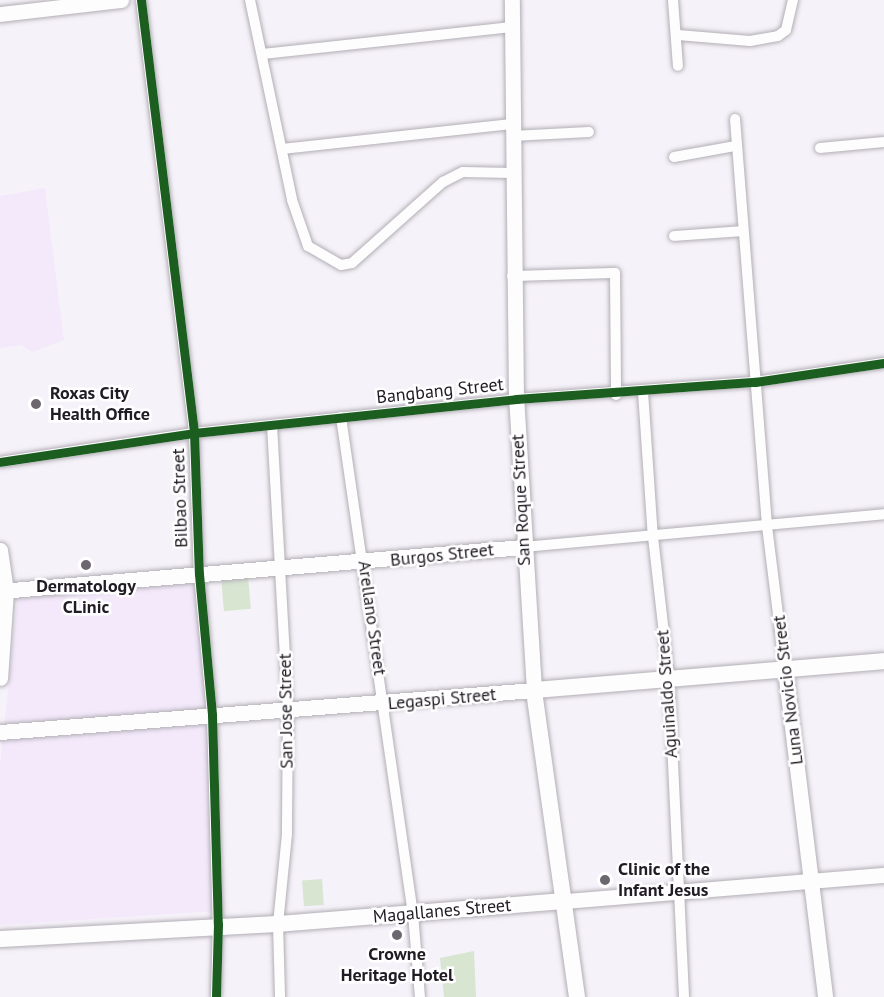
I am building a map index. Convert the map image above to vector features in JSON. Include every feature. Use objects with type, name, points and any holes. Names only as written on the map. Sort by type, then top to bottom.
[{"type":"main road","name":"Legaspi Street","points":[[534,690],[884,661]]},
{"type":"main road","name":"San Roque Street","points":[[534,690],[577,997]]},
{"type":"main road","name":"Magallanes Street","points":[[0,939],[218,924],[278,924],[565,901]]},
{"type":"street","points":[[0,14],[122,0]]},
{"type":"street","name":"Bilbao Street","points":[[141,0],[194,433],[199,574],[212,715],[218,924],[216,997]]},
{"type":"street","points":[[250,0],[292,200],[308,246],[341,265],[352,262],[443,182],[463,172],[512,173]]},
{"type":"street","name":"San Roque Street","points":[[512,0],[512,276],[523,547],[534,690]]},
{"type":"street","points":[[673,0],[678,35],[678,66]]},
{"type":"street","points":[[678,35],[750,41],[778,36],[786,30],[793,0]]},
{"type":"street","points":[[263,54],[512,27]]},
{"type":"street","name":"Luna Novicio Street","points":[[735,119],[742,231],[768,526],[825,997]]},
{"type":"street","points":[[282,149],[512,130],[589,132]]},
{"type":"street","points":[[820,148],[884,142]]},
{"type":"street","points":[[674,157],[736,146]]},
{"type":"street","points":[[674,236],[742,231]]},
{"type":"street","points":[[512,276],[615,273],[616,395]]},
{"type":"street","name":"Bangbang Street","points":[[0,462],[194,433],[516,399],[616,395],[755,382],[884,363]]},
{"type":"street","name":"Aguinaldo Street","points":[[643,392],[653,537],[669,678],[684,997]]},
{"type":"street","name":"Arellano Street","points":[[341,417],[364,563],[413,914],[420,997]]},
{"type":"street","name":"San Jose Street","points":[[272,425],[282,566],[288,709],[287,834],[278,924],[280,997]]},
{"type":"street","name":"Burgos Street","points":[[3,591],[282,566],[364,563],[884,514]]},
{"type":"street","points":[[0,550],[3,591],[0,678]]},
{"type":"street","name":"Legaspi Street","points":[[0,732],[288,709],[384,705],[534,690]]},
{"type":"street","name":"Magallanes Street","points":[[565,901],[678,894],[884,875]]},
{"type":"shaded area","points":[[45,188],[64,340],[32,352],[21,345],[0,348],[0,196]]},
{"type":"shaded area","points":[[203,578],[216,911],[0,925],[0,764],[18,595]]},
{"type":"green space","points":[[248,576],[251,609],[224,611],[221,578]]},
{"type":"green space","points":[[322,879],[324,905],[304,906],[302,880]]},
{"type":"green space","points":[[474,951],[476,997],[444,997],[440,958]]},
{"type":"cycle path","points":[[141,0],[194,433],[199,574],[212,715],[218,924],[216,997]]},
{"type":"cycle path","points":[[0,462],[194,433],[516,399],[755,382],[884,363]]},
{"type":"place","name":"Roxas City Health Office","points":[[36,404]]},
{"type":"place","name":"Dermatology CLinic","points":[[86,565]]},
{"type":"place","name":"Clinic of the Infant Jesus","points":[[605,880]]},
{"type":"place","name":"Crowne Heritage Hotel","points":[[397,935]]}]
